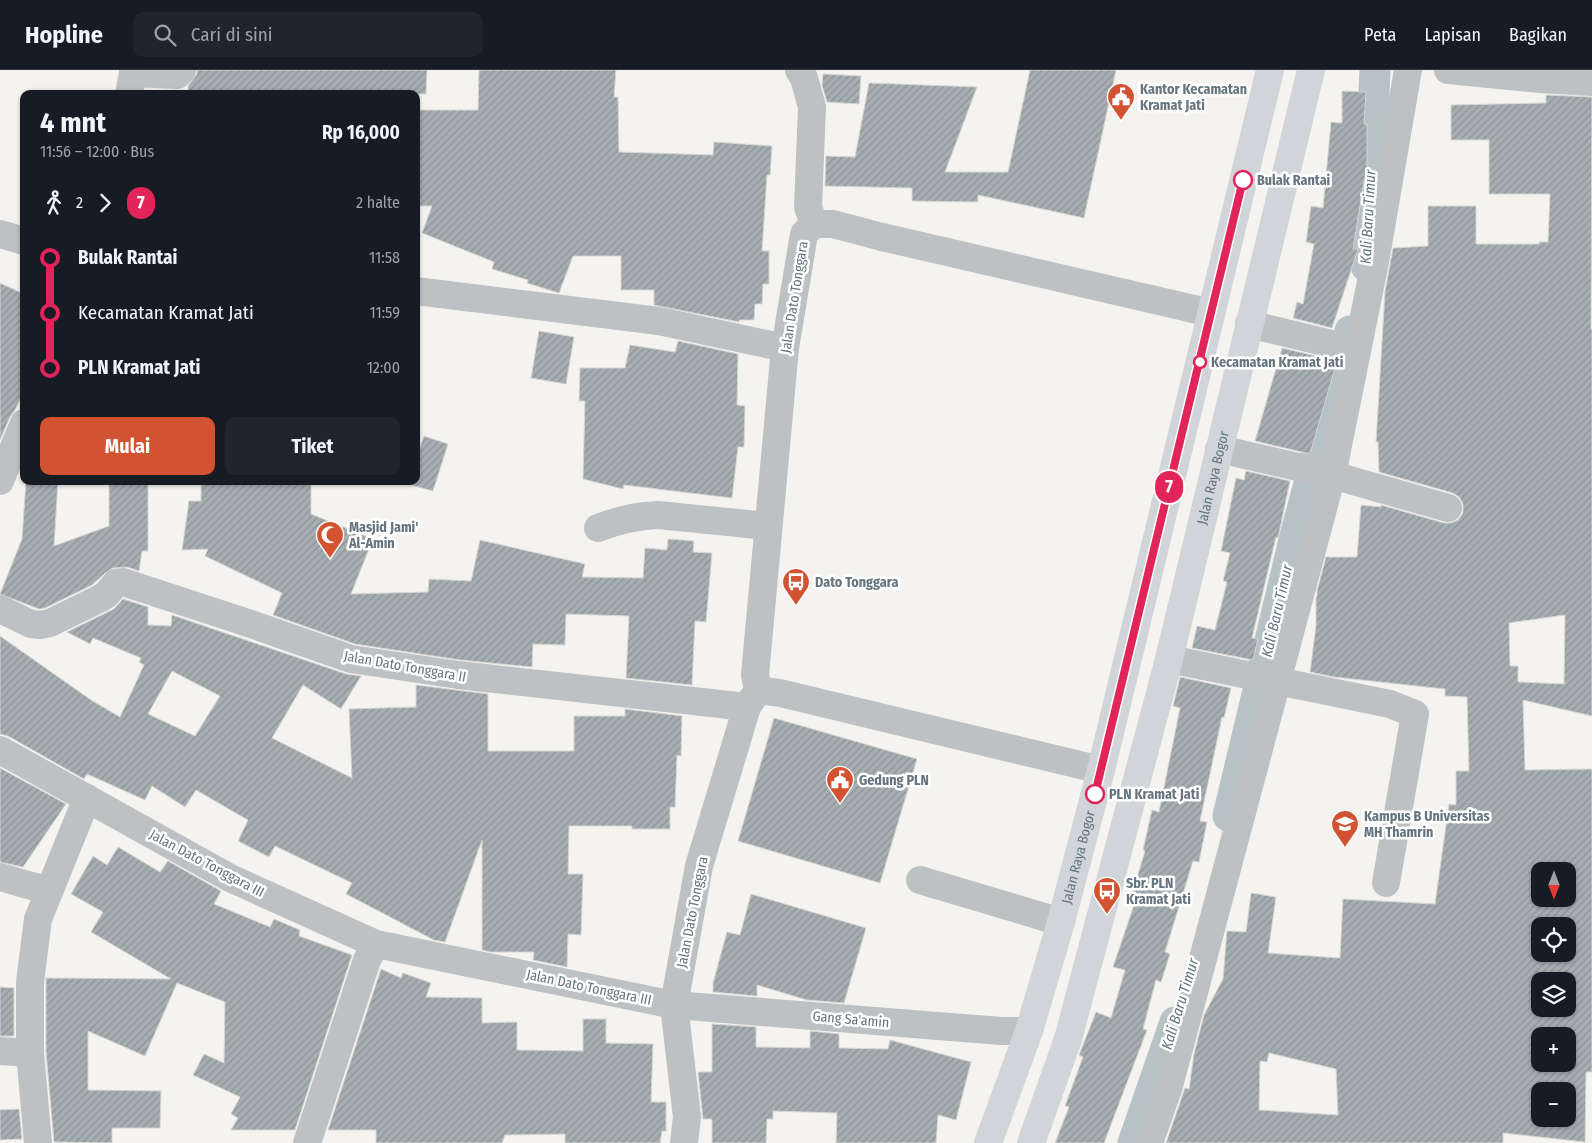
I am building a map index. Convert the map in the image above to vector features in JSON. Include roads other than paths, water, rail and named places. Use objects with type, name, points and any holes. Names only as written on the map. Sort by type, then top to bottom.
[{"type":"highway","name":"Jalan Raya Bogor","points":[[988,1143],[1029,1031],[1102,770],[1270,70]]},
{"type":"highway","name":"Jalan Raya Bogor","points":[[1032,1143],[1068,1039],[1169,659],[1311,70]]},
{"type":"highway","points":[[1139,612],[1178,621]]},
{"type":"street","points":[[129,90],[133,73],[178,75],[182,70]]},
{"type":"street","points":[[799,70],[804,78],[812,107],[808,207],[814,224]]},
{"type":"street","points":[[1149,1143],[1169,1086],[1348,348],[1375,262],[1408,70]]},
{"type":"street","points":[[1448,70],[1592,82]]},
{"type":"street","name":"Jalan Dato Tonggara","points":[[684,1143],[687,1117],[674,1005],[699,866],[753,698],[786,348],[804,234],[814,224],[833,224],[1211,314]]},
{"type":"street","points":[[0,234],[20,239]]},
{"type":"street","points":[[420,291],[659,321],[786,348]]},
{"type":"street","points":[[1250,324],[1348,348]]},
{"type":"street","points":[[0,481],[20,433]]},
{"type":"street","points":[[1219,449],[1319,472],[1448,508]]},
{"type":"street","points":[[598,528],[618,520],[658,515],[768,526]]},
{"type":"street","name":"Jalan Dato Tonggara II","points":[[0,609],[32,624],[44,625],[99,599],[106,595],[116,583],[123,582],[351,659],[468,677],[753,698]]},
{"type":"street","points":[[1169,659],[1390,704],[1414,714],[1386,884]]},
{"type":"street","points":[[753,698],[780,693],[1102,770]]},
{"type":"street","points":[[0,750],[87,798],[38,919],[30,982],[30,1053],[38,1143]]},
{"type":"street","name":"Jalan Dato Tonggara III","points":[[87,798],[230,878],[376,944],[674,1005]]},
{"type":"street","points":[[0,877],[49,890]]},
{"type":"street","points":[[920,880],[1061,922]]},
{"type":"street","points":[[307,1143],[367,960],[376,944]]},
{"type":"street","name":"Gang Sa'amin","points":[[674,1005],[1001,1031],[1029,1031]]},
{"type":"street","points":[[0,1051],[30,1053]]},
{"type":"waterway","name":"Kali Baru Timur","points":[[1366,266],[1375,70]]},
{"type":"waterway","name":"Kali Baru Timur","points":[[1228,816],[1295,536],[1350,331]]},
{"type":"waterway","name":"Kali Baru Timur","points":[[1133,1143],[1175,1022]]},
{"type":"place","name":"Kantor Kecamatan Kramat Jati","points":[[1121,121]]},
{"type":"place","name":"Bulak Rantai","points":[[1243,180]]},
{"type":"place","name":"Kecamatan Kramat Jati","points":[[1200,362]]},
{"type":"place","name":"Masjid Jami' Al-Amin","points":[[330,559]]},
{"type":"place","name":"Dato Tonggara","points":[[796,606]]},
{"type":"place","name":"PLN Kramat Jati","points":[[1095,794]]},
{"type":"place","name":"Gedung PLN","points":[[840,804]]},
{"type":"place","name":"Kampus B Universitas MH Thamrin","points":[[1345,848]]},
{"type":"place","name":"Sbr. PLN Kramat Jati","points":[[1107,915]]}]
